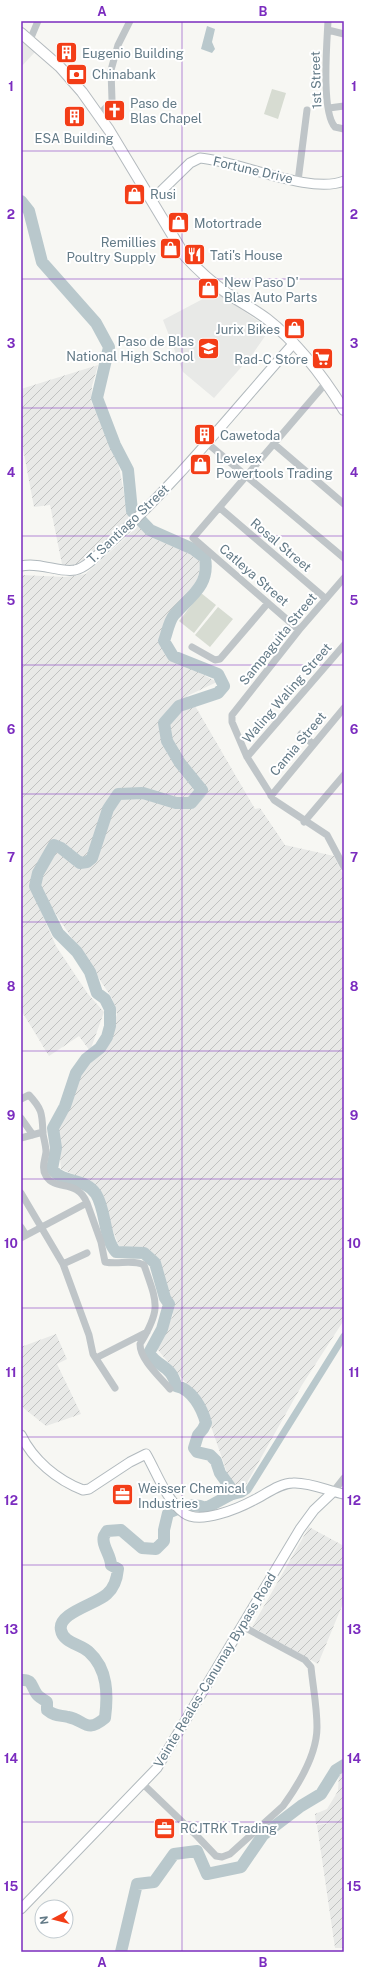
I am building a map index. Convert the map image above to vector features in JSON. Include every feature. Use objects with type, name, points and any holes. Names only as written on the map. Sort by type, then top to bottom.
[{"type":"main road","points":[[21,33],[70,76],[99,115],[185,256],[222,290],[267,319],[294,343],[326,383],[344,410]]},
{"type":"street","points":[[30,40],[38,21]]},
{"type":"street","points":[[99,115],[110,102],[111,70],[118,45],[130,21]]},
{"type":"street","name":"1st Street","points":[[328,21],[326,80],[329,108],[332,124],[335,127],[344,129]]},
{"type":"street","points":[[328,30],[344,34]]},
{"type":"street","points":[[329,108],[344,106]]},
{"type":"street","points":[[298,181],[306,110]]},
{"type":"street","name":"Fortune Drive","points":[[152,200],[190,164],[200,158],[316,185],[336,185],[344,181]]},
{"type":"street","name":"T. Santiago Street","points":[[21,566],[36,564],[65,570],[75,570],[87,564],[147,509],[294,343]]},
{"type":"street","points":[[220,508],[326,383]]},
{"type":"street","points":[[207,443],[344,558]]},
{"type":"street","points":[[274,444],[344,504]]},
{"type":"street","name":"Catleya Street","points":[[220,508],[193,538],[299,630]]},
{"type":"street","name":"Rosal Street","points":[[220,508],[326,599]]},
{"type":"street","name":"Sampaguita Street","points":[[247,757],[232,722],[232,715],[299,630],[344,578]]},
{"type":"street","points":[[192,647],[215,660],[220,659],[268,603]]},
{"type":"street","name":"Waling Waling Street","points":[[247,757],[344,645]]},
{"type":"street","name":"Camia Street","points":[[271,796],[344,708]]},
{"type":"street","points":[[301,734],[314,744]]},
{"type":"street","points":[[247,757],[271,796],[277,803],[329,838],[344,867]]},
{"type":"street","points":[[304,822],[344,775]]},
{"type":"street","points":[[21,1099],[29,1095],[38,1105],[43,1117],[43,1132],[46,1150],[43,1166],[46,1176],[56,1183],[76,1189],[84,1194],[98,1229],[105,1262],[111,1263],[132,1261],[144,1265],[156,1306],[156,1313],[148,1332],[140,1344],[140,1349],[151,1366],[170,1389]]},
{"type":"street","points":[[21,1118],[33,1135]]},
{"type":"street","points":[[21,1138],[43,1132]]},
{"type":"street","points":[[21,1192],[62,1264],[89,1335],[93,1354],[115,1388]]},
{"type":"street","points":[[21,1227],[23,1237],[87,1203]]},
{"type":"street","points":[[62,1264],[87,1253]]},
{"type":"street","points":[[96,1358],[148,1332]]},
{"type":"street","points":[[21,1435],[38,1460],[51,1471],[83,1490],[89,1489],[130,1462],[146,1454],[168,1494],[184,1513],[190,1516],[206,1517],[217,1514],[248,1503],[280,1486],[292,1483],[305,1484],[344,1494]]},
{"type":"street","points":[[333,1492],[344,1478]]},
{"type":"street","name":"Veinte Reales-Canumay Bypass Road","points":[[21,1909],[143,1784],[167,1752],[307,1518],[333,1492]]},
{"type":"street","points":[[143,1784],[216,1856],[222,1857],[230,1854],[283,1806],[289,1798],[308,1765],[316,1738],[317,1726],[310,1668],[305,1660],[242,1626]]},
{"type":"shaded area","points":[[207,26],[215,29],[212,42],[215,49],[212,53],[201,49]]},
{"type":"shaded area","points":[[21,41],[35,52],[21,67]]},
{"type":"shaded area","points":[[272,89],[286,93],[278,119],[264,114]]},
{"type":"shaded area","name":"Paso de Blas National High School","points":[[216,292],[270,329],[252,355],[214,398],[183,372],[163,320]]},
{"type":"shaded area","points":[[98,365],[92,386],[91,401],[117,457],[129,518],[80,564],[71,567],[62,564],[50,505],[34,507],[21,438],[21,389]]},
{"type":"shaded area","points":[[138,526],[202,558],[195,591],[171,614],[161,640],[171,658],[217,682],[187,696],[194,704],[255,809],[260,808],[285,845],[334,856],[344,876],[344,1320],[302,1385],[244,1488],[234,1493],[203,1403],[157,1349],[173,1315],[161,1268],[151,1251],[119,1246],[94,1183],[61,1169],[57,1127],[74,1095],[78,1075],[90,1059],[108,1044],[117,1014],[112,998],[37,886],[30,886],[56,946],[88,994],[104,1012],[90,1051],[79,1036],[49,1056],[21,1010],[21,575],[65,577],[86,574]]},
{"type":"shaded area","points":[[201,593],[216,605],[194,633],[179,621]]},
{"type":"shaded area","points":[[218,607],[233,619],[210,647],[195,635]]},
{"type":"shaded area","points":[[56,1334],[67,1359],[57,1364],[81,1414],[46,1426],[21,1406],[21,1347]]},
{"type":"shaded area","points":[[309,1527],[344,1546],[344,1601],[318,1664],[252,1627]]},
{"type":"shaded area","points":[[344,1770],[344,1948],[335,1948],[317,1825],[337,1822],[316,1824],[315,1814],[327,1809],[338,1791],[339,1773]]},
{"type":"waterway","points":[[21,201],[29,211],[42,262],[96,323],[109,347],[97,398],[115,445],[128,470],[132,511],[150,530],[193,549],[205,558],[206,568],[202,583],[172,618],[164,641],[173,656],[218,674],[224,686],[218,693],[179,706],[164,723],[167,741],[180,763],[202,790],[191,803],[176,803],[143,793],[118,794],[108,809],[92,858],[87,862],[80,863],[61,848],[54,845],[38,873],[35,886],[58,933],[77,952],[90,972],[97,993],[105,999],[110,1009],[110,1026],[107,1037],[100,1048],[86,1059],[76,1073],[65,1106],[53,1128],[56,1148],[52,1169],[62,1177],[86,1185],[96,1194],[102,1208],[109,1240],[116,1252],[144,1253],[155,1263],[165,1298],[169,1304],[162,1329],[149,1353],[152,1358],[168,1370],[174,1379],[176,1386],[187,1391],[196,1400],[206,1423],[198,1435],[194,1448],[197,1452],[210,1455],[216,1461],[220,1473],[230,1487],[230,1495],[206,1508],[192,1505],[182,1507],[168,1513],[164,1530],[164,1541],[156,1549],[142,1548],[121,1530],[107,1531],[104,1536],[103,1539],[111,1565],[118,1569],[115,1583],[112,1589],[102,1598],[79,1609],[65,1619],[61,1624],[61,1630],[65,1638],[86,1649],[100,1666],[106,1691],[105,1718],[99,1723],[89,1726],[74,1719],[52,1713],[47,1710],[47,1702],[39,1697],[31,1683],[27,1680],[21,1680]]},
{"type":"waterway","points":[[223,1499],[242,1494],[248,1490],[344,1336]]},
{"type":"waterway","points":[[121,1952],[137,1884],[154,1882],[174,1854],[197,1851],[207,1874],[241,1867],[263,1835],[301,1806],[321,1794],[336,1770],[344,1765]]},
{"type":"place","name":"Eugenio Building","points":[[66,53]]},
{"type":"place","name":"Chinabank","points":[[77,74]]},
{"type":"place","name":"Paso de Blas Chapel","points":[[114,110]]},
{"type":"place","name":"ESA Building","points":[[74,116]]},
{"type":"place","name":"Rusi","points":[[135,194]]},
{"type":"place","name":"Motortrade","points":[[179,223]]},
{"type":"place","name":"Remillies Poultry Supply","points":[[171,249]]},
{"type":"place","name":"Tati's House","points":[[194,255]]},
{"type":"place","name":"New Paso D' Blas Auto Parts","points":[[209,289]]},
{"type":"place","name":"Jurix Bikes","points":[[295,329]]},
{"type":"place","name":"Paso de Blas National High School","points":[[209,348]]},
{"type":"place","name":"Rad-C Store","points":[[323,359]]},
{"type":"place","name":"Cawetoda","points":[[205,435]]},
{"type":"place","name":"Levelex Powertools Trading","points":[[200,465]]},
{"type":"place","name":"Weisser Chemical Industries","points":[[122,1495]]},
{"type":"place","name":"RCJTRK Trading","points":[[165,1828]]}]
